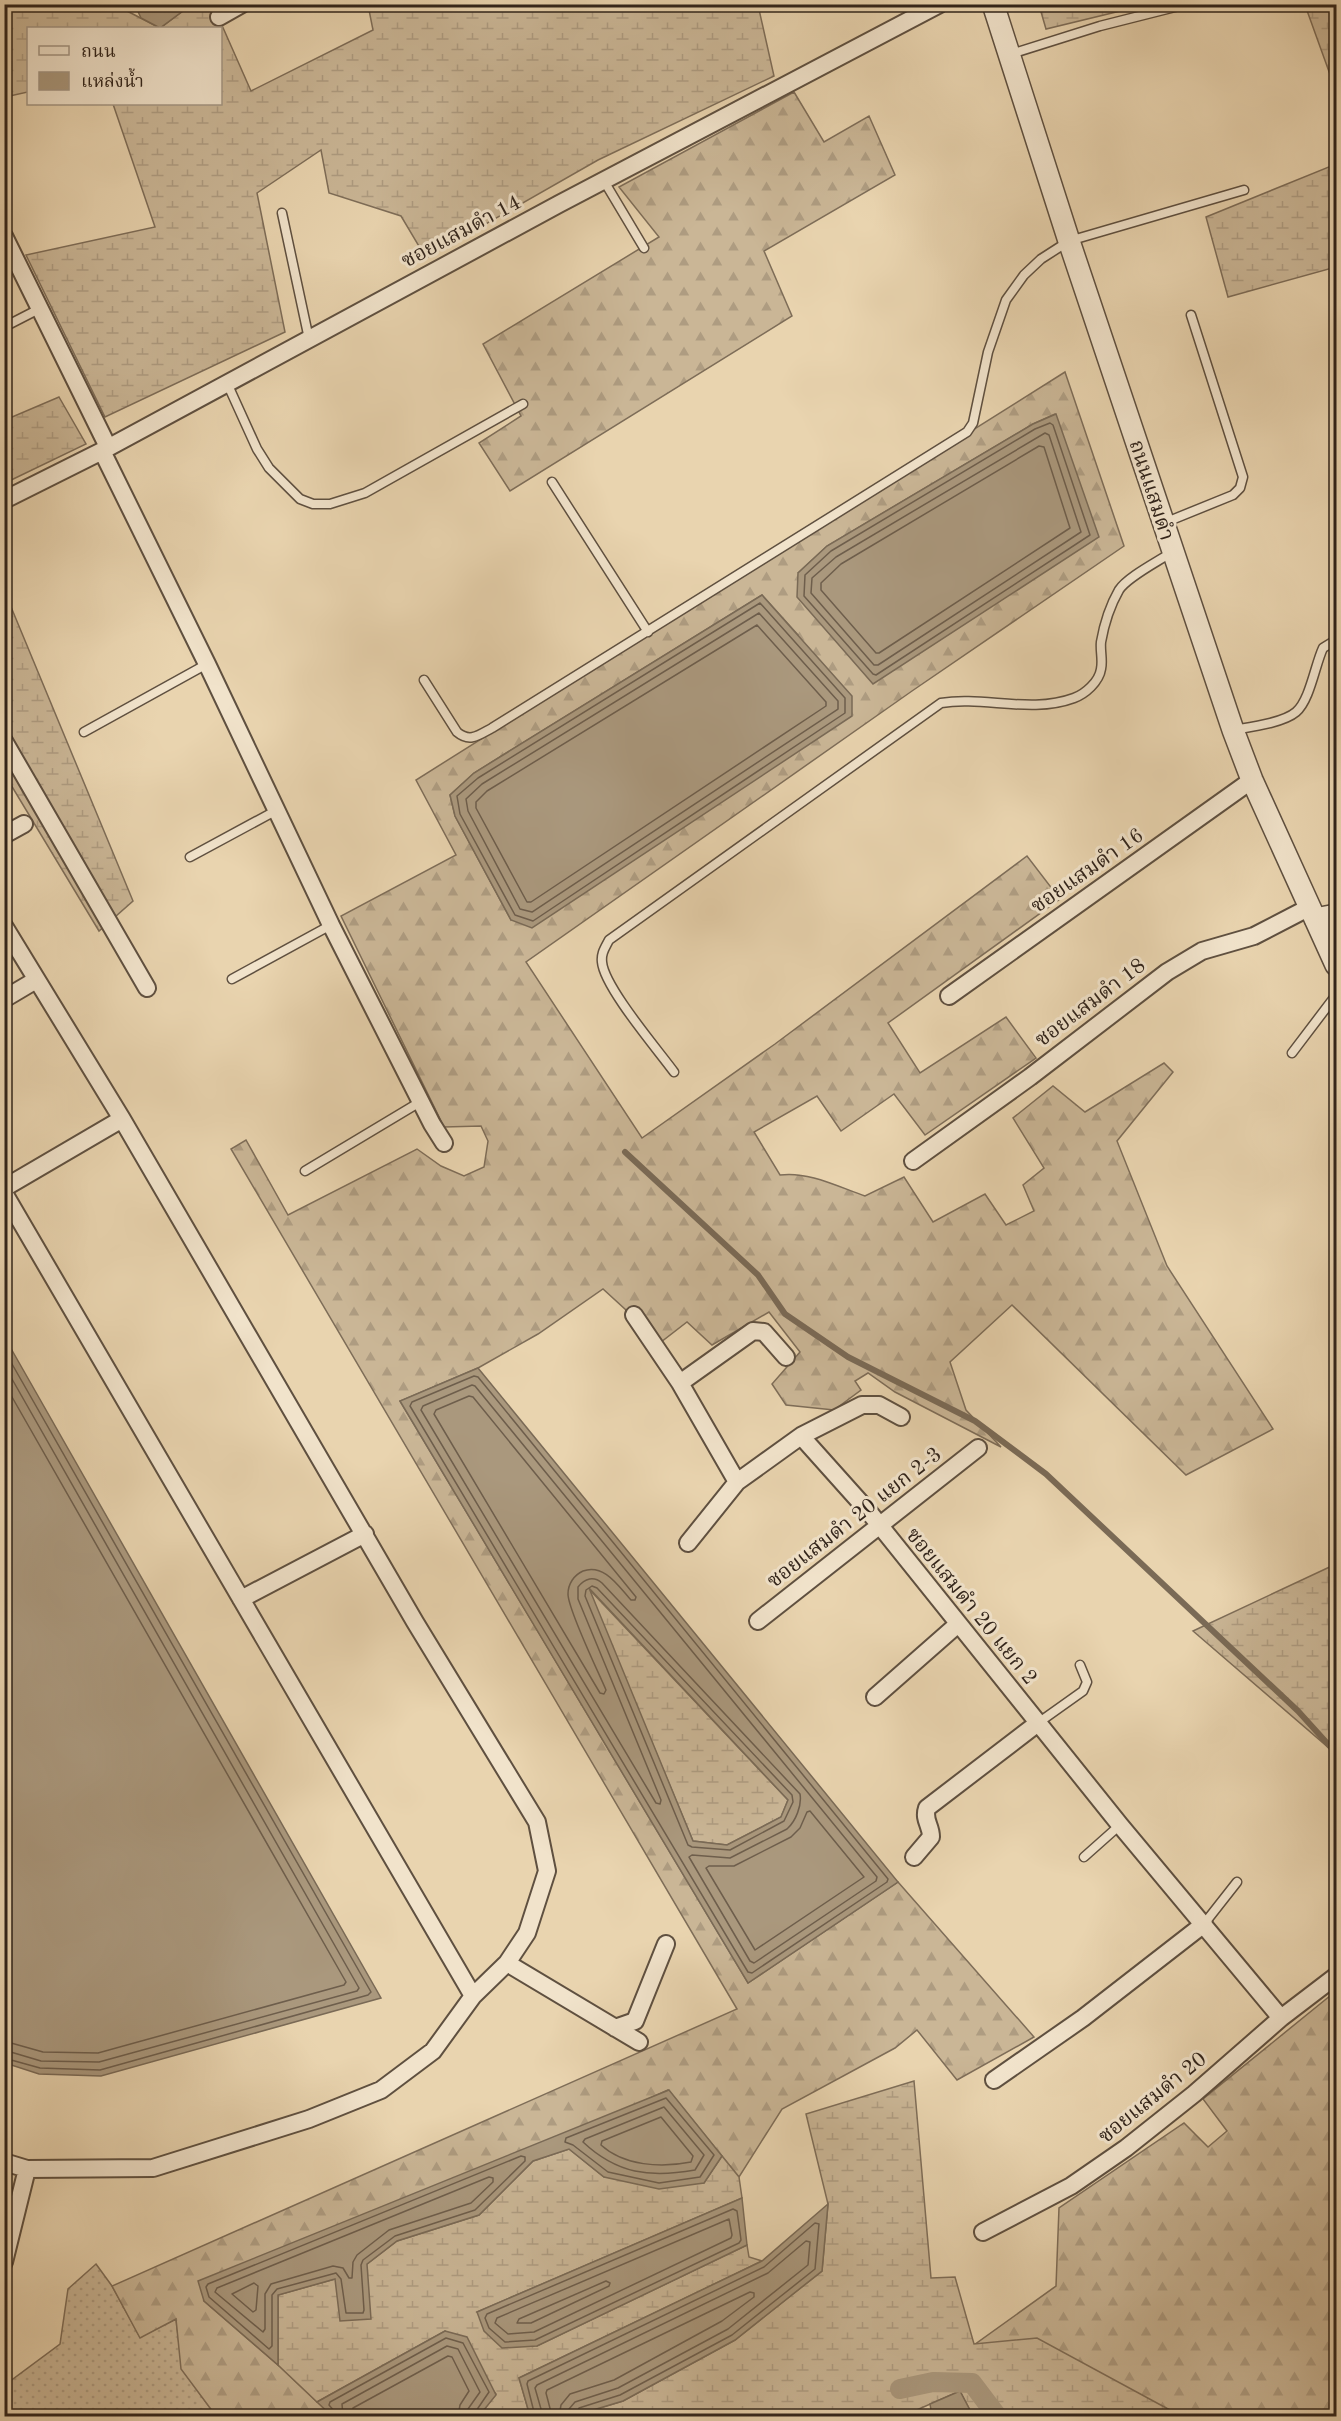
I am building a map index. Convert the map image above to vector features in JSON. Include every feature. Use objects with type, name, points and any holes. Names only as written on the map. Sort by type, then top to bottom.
[{"type":"street","points":[[219,17],[242,4]]},
{"type":"street","name":"ซอยแสมดำ 14","points":[[4,500],[105,449],[604,181],[940,4]]},
{"type":"street","name":"ถนนแสมดำ","points":[[993,4],[1069,241],[1233,730],[1252,780],[1336,965]]},
{"type":"street","points":[[4,236],[331,925],[420,1102],[444,1143]]},
{"type":"street","points":[[4,741],[147,988]]},
{"type":"street","name":"ซอยแสมดำ 16","points":[[949,996],[1252,780]]},
{"type":"street","points":[[4,835],[24,824]]},
{"type":"street","points":[[1313,913],[1336,915]]},
{"type":"street","name":"ซอยแสมดำ 18","points":[[913,1161],[1030,1077],[1167,972],[1202,951],[1254,936],[1313,913]]},
{"type":"street","points":[[4,926],[122,1119],[415,1622],[537,1822],[547,1871],[527,1933],[507,1963],[473,1996],[433,2051],[381,2090],[309,2119],[153,2168],[27,2169],[4,2162]]},
{"type":"street","points":[[4,999],[36,980]]},
{"type":"street","points":[[4,1188],[122,1119]]},
{"type":"street","points":[[4,1193],[473,1996]]},
{"type":"street","points":[[634,1315],[680,1383],[737,1482]]},
{"type":"street","points":[[680,1383],[753,1331],[764,1332],[786,1357]]},
{"type":"street","points":[[688,1543],[737,1482],[801,1436],[862,1404],[873,1403],[901,1417]]},
{"type":"street","name":"ซอยแสมดำ 20 แยก 2","points":[[801,1436],[869,1512],[1120,1825],[1281,2018]]},
{"type":"street","name":"ซอยแสมดำ 20 แยก 2-3","points":[[758,1621],[978,1448]]},
{"type":"street","points":[[241,1599],[365,1534]]},
{"type":"street","points":[[875,1697],[958,1624]]},
{"type":"street","points":[[914,1857],[931,1836],[931,1830],[925,1821],[927,1808],[1038,1723]]},
{"type":"street","points":[[994,2080],[1083,2018],[1204,1924]]},
{"type":"street","points":[[615,2028],[635,2021],[666,1944]]},
{"type":"street","points":[[507,1963],[639,2042]]},
{"type":"street","name":"ซอยแสมดำ 20","points":[[983,2232],[1071,2186],[1126,2148],[1187,2100],[1281,2018],[1336,1976]]},
{"type":"street","points":[[4,2262],[27,2169]]},
{"type":"lane","points":[[1008,55],[1100,26],[1187,4]]},
{"type":"lane","points":[[604,181],[644,248]]},
{"type":"lane","points":[[424,680],[457,732],[463,737],[474,738],[967,432],[973,423],[988,352],[1006,300],[1024,275],[1041,259],[1069,241],[1244,190]]},
{"type":"lane","points":[[282,213],[309,339]]},
{"type":"lane","points":[[4,327],[39,309]]},
{"type":"lane","points":[[1163,524],[1233,495],[1240,488],[1243,477],[1191,315]]},
{"type":"lane","points":[[227,383],[257,449],[269,468],[300,499],[313,504],[330,504],[365,493],[524,404]]},
{"type":"lane","points":[[552,482],[648,632]]},
{"type":"lane","points":[[674,1072],[610,985],[602,965],[603,952],[609,940],[940,703],[960,700],[1025,704],[1055,703],[1075,698],[1087,690],[1096,681],[1101,671],[1101,642],[1108,616],[1120,587],[1172,552]]},
{"type":"lane","points":[[1233,730],[1275,721],[1296,712],[1307,694],[1323,648],[1336,640]]},
{"type":"lane","points":[[84,732],[207,664]]},
{"type":"lane","points":[[190,857],[276,810]]},
{"type":"lane","points":[[232,979],[331,925]]},
{"type":"lane","points":[[1292,1053],[1336,995]]},
{"type":"lane","points":[[305,1171],[420,1102]]},
{"type":"lane","points":[[1038,1723],[1083,1691],[1087,1682],[1080,1665]]},
{"type":"lane","points":[[1084,1857],[1120,1825]]},
{"type":"lane","points":[[1204,1924],[1237,1882]]},
{"type":"green space","points":[[28,4],[119,5],[158,27],[27,27],[27,92],[5,97],[5,12]]},
{"type":"green space","points":[[1039,4],[1145,5],[1046,29]]},
{"type":"green space","points":[[191,5],[213,5],[251,91],[373,30],[368,5],[758,5],[774,76],[598,160],[426,258],[401,216],[329,193],[321,150],[257,193],[285,332],[105,417],[26,255],[155,227],[113,105],[222,105],[222,27],[161,27]]},
{"type":"green space","points":[[1305,5],[1336,5],[1336,91]]},
{"type":"green space","points":[[794,92],[824,142],[869,116],[895,175],[764,251],[792,316],[510,491],[479,443],[521,416],[483,344],[659,237],[619,187]]},
{"type":"green space","points":[[1336,164],[1336,267],[1228,297],[1206,217]]},
{"type":"green space","points":[[1065,372],[1124,546],[912,691],[526,962],[642,1138],[775,1044],[1027,856],[1060,899],[888,1023],[920,1073],[1006,1017],[1036,1058],[925,1135],[894,1094],[841,1131],[817,1096],[754,1132],[780,1175],[801,1175],[865,1196],[904,1177],[933,1222],[985,1194],[1006,1225],[1034,1211],[1023,1185],[1044,1168],[1013,1118],[1053,1086],[1085,1112],[1164,1063],[1173,1072],[1117,1141],[1167,1266],[1273,1429],[1186,1475],[1012,1305],[950,1362],[966,1410],[1001,1447],[895,1392],[868,1373],[855,1381],[861,1390],[834,1410],[786,1405],[772,1384],[800,1352],[769,1312],[712,1345],[687,1322],[661,1342],[603,1289],[538,1334],[478,1368],[400,1401],[748,1983],[898,1882],[1034,2037],[957,2080],[917,2030],[895,2048],[782,2109],[739,2177],[668,2090],[204,2301],[278,2365],[332,2416],[216,2416],[181,2369],[176,2319],[140,2338],[112,2286],[737,2009],[231,1149],[246,1140],[288,1215],[417,1149],[441,1166],[464,1176],[484,1167],[488,1141],[481,1126],[444,1127],[341,916],[456,855],[416,780]],"holes":[[[1055,414],[1098,537],[799,572],[827,546],[1033,424]],[[762,595],[798,635],[511,920],[455,816],[450,795],[474,773]]]},
{"type":"green space","points":[[59,397],[86,444],[5,483],[5,420]]},
{"type":"green space","points":[[4,590],[133,901],[99,931],[5,775]]},
{"type":"green space","points":[[1336,1564],[1336,1754],[1193,1631]]},
{"type":"green space","points":[[587,1587],[788,1800],[781,1817],[727,1845],[693,1841]]},
{"type":"green space","points":[[1336,1991],[1336,2416],[1181,2416],[1118,2384],[974,2345],[1056,2286],[1059,2208],[1184,2123],[1208,2147],[1227,2131],[1203,2099]]},
{"type":"green space","points":[[914,2081],[931,2278],[955,2277],[974,2344],[1037,2338],[1181,2416],[973,2416],[960,2391],[903,2416],[573,2416],[623,2401],[735,2340],[822,2271],[828,2204],[806,2114]]},
{"type":"green space","points":[[569,2149],[604,2177],[704,2183],[722,2156],[739,2177],[742,2198],[477,2312],[537,2346],[747,2245],[749,2257],[762,2261],[519,2378],[530,2416],[479,2416],[496,2394],[445,2331],[317,2402],[278,2365],[278,2295],[335,2279],[367,2264],[397,2241],[479,2215],[533,2161]]},
{"type":"green space","points":[[96,2264],[112,2286],[140,2337],[176,2319],[182,2369],[216,2416],[5,2416],[5,2385],[60,2344],[68,2289]]},
{"type":"water","points":[[135,5],[191,5],[161,27],[141,18]]},
{"type":"water","points":[[1056,414],[1099,537],[873,684],[797,597],[798,573],[827,546],[1033,424]]},
{"type":"water","points":[[762,595],[852,696],[852,716],[532,928],[511,920],[455,816],[450,795],[474,773]]},
{"type":"water","points":[[5,1338],[381,1998],[101,2076],[39,2074],[5,2063]]},
{"type":"water","points":[[478,1368],[898,1882],[748,1983],[400,1401]],"holes":[[[589,1588],[788,1800],[781,1817],[727,1845],[693,1841]]]},
{"type":"water","points":[[669,2090],[722,2156],[704,2183],[659,2189],[604,2177],[569,2149],[533,2161],[479,2215],[397,2241],[367,2264],[371,2319],[340,2321],[335,2279],[278,2295],[278,2365],[204,2301],[198,2281]]},
{"type":"water","points":[[742,2198],[747,2245],[537,2346],[502,2348],[484,2331],[477,2312]]},
{"type":"water","points":[[828,2204],[822,2271],[735,2340],[623,2401],[573,2416],[530,2416],[519,2378],[762,2261]]},
{"type":"water","points":[[445,2331],[467,2337],[496,2395],[479,2416],[332,2416],[317,2402]]},
{"type":"water","points":[[960,2391],[973,2416],[932,2416],[930,2404]]},
{"type":"waterway","points":[[625,1152],[758,1275],[785,1314],[848,1357],[975,1421],[1046,1474],[1298,1711],[1336,1753]]},
{"type":"waterway","points":[[900,2389],[933,2382],[972,2383],[997,2416]]}]
